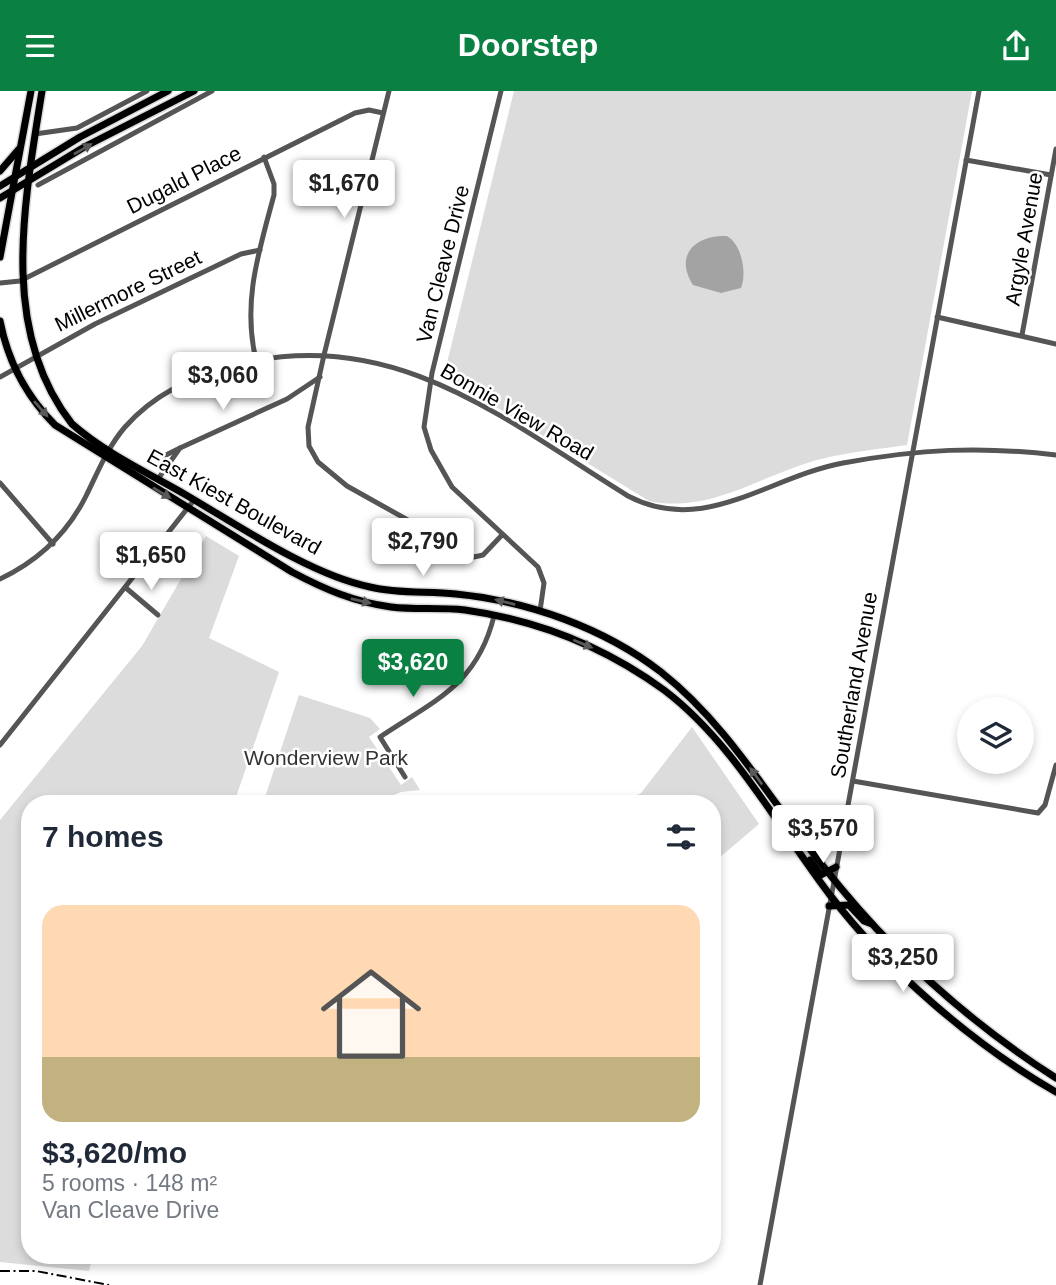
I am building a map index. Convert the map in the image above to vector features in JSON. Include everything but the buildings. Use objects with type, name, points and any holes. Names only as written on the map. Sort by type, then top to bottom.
[{"type":"main road","points":[[0,257],[31,91]]},
{"type":"main road","points":[[13,245],[35,134],[40,91]]},
{"type":"main road","points":[[0,186],[168,91]]},
{"type":"main road","points":[[0,198],[86,146],[194,91]]},
{"type":"main road","points":[[33,144],[43,152],[56,152]]},
{"type":"main road","points":[[0,170],[20,149]]},
{"type":"main road","points":[[0,212],[7,219]]},
{"type":"main road","points":[[5,285],[9,269]]},
{"type":"main road","name":"East Kiest Boulevard","points":[[0,321],[13,367],[39,409],[63,432],[292,572],[345,597],[392,607],[464,610],[494,617],[589,645],[641,674],[686,709],[730,759],[831,896],[833,905],[902,974],[981,1040],[1056,1092]]},
{"type":"main road","name":"East Kiest Boulevard","points":[[19,350],[35,386],[50,404],[82,432],[194,500],[317,569],[349,582],[391,591],[455,593],[540,611],[617,643],[661,672],[693,701],[735,748],[831,876],[873,925],[934,986],[988,1030],[1055,1078]]},
{"type":"main road","points":[[686,709],[693,701]]},
{"type":"main road","points":[[796,849],[807,856],[821,875],[831,876],[836,867]]},
{"type":"main road","points":[[833,905],[849,905],[863,922],[873,925]]},
{"type":"main road","points":[[981,1040],[988,1030]]},
{"type":"main road","points":[[1014,1065],[1021,1055]]},
{"type":"main road","points":[[1047,1086],[1055,1078]]},
{"type":"street","points":[[35,134],[77,128],[147,91]]},
{"type":"street","points":[[38,185],[212,91]]},
{"type":"street","points":[[389,91],[324,355],[308,427],[309,446],[313,455],[339,480],[477,558],[502,535]]},
{"type":"street","name":"Van Cleave Drive","points":[[501,91],[431,379],[424,426],[431,450],[452,487],[542,574],[544,591],[540,611]]},
{"type":"street","name":"Southerland Avenue","points":[[836,867],[979,91]]},
{"type":"street","name":"Dugald Place","points":[[5,285],[20,281],[355,113],[369,110],[383,113]]},
{"type":"street","name":"Argyle Avenue","points":[[1022,335],[1056,149]]},
{"type":"street","points":[[256,360],[249,306],[274,195],[274,184],[264,157]]},
{"type":"street","points":[[967,159],[1051,175]]},
{"type":"street","name":"Millermore Street","points":[[0,377],[13,367],[241,254],[260,250]]},
{"type":"street","points":[[937,317],[1056,344]]},
{"type":"street","name":"Bonnie View Road","points":[[0,579],[26,565],[52,544],[80,508],[104,458],[131,421],[162,395],[201,376],[256,360],[324,355],[392,366],[431,379],[471,399],[628,496],[647,506],[671,512],[710,508],[827,466],[912,452],[993,448],[1056,455]]},
{"type":"street","points":[[158,459],[287,399],[320,377]]},
{"type":"street","points":[[158,479],[180,448]]},
{"type":"street","points":[[0,483],[52,544]]},
{"type":"street","points":[[0,745],[194,500]]},
{"type":"street","points":[[126,588],[158,615]]},
{"type":"street","points":[[405,777],[380,737],[460,682],[482,654],[494,617]]},
{"type":"street","points":[[853,781],[1038,813],[1044,810],[1056,765]]},
{"type":"street","points":[[831,876],[831,896]]},
{"type":"street","points":[[760,1285],[833,905]]},
{"type":"green space","points":[[514,91],[972,91],[907,445],[821,459],[736,491],[694,502],[672,504],[649,501],[444,375]]},
{"type":"green space","points":[[206,536],[239,556],[209,638],[279,672],[237,795],[21,795],[21,1264],[91,1264],[89,1271],[0,1262],[0,820],[142,646]]},
{"type":"green space","name":"Wonderview Park","points":[[299,695],[370,718],[380,729],[369,737],[401,785],[412,777],[420,790],[394,795],[266,795]]},
{"type":"green space","points":[[692,727],[759,824],[721,856],[721,795],[637,795]]},
{"type":"shaded area","points":[[727,236],[740,252],[743,275],[741,288],[721,293],[693,285],[686,265],[691,249],[706,239]]},
{"type":"railway","points":[[0,1271],[36,1271],[109,1285]]}]
